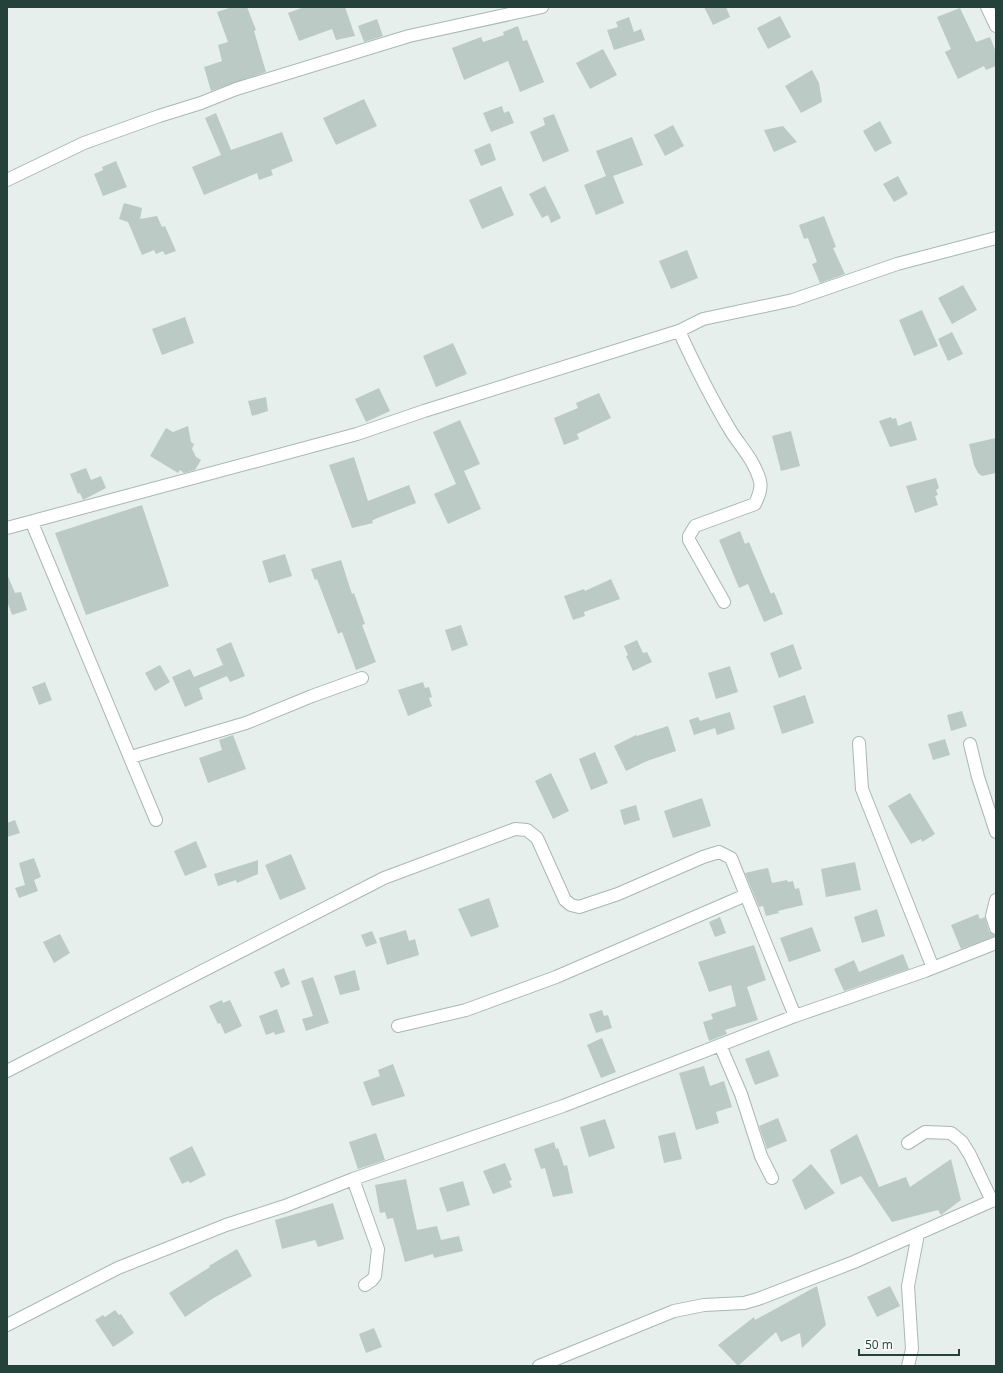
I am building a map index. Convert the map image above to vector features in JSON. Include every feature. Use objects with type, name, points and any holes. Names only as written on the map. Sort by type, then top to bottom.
[{"type":"street","points":[[7,180],[92,140],[201,103],[236,89],[421,33],[542,7]]},
{"type":"street","points":[[987,7],[996,26]]},
{"type":"street","points":[[7,528],[32,523],[162,485],[303,450],[680,331],[703,319],[793,300],[897,264],[996,238]]},
{"type":"street","points":[[680,331],[711,397],[733,434],[746,450],[760,481],[760,495],[754,504],[695,526],[689,536],[689,540],[724,602]]},
{"type":"street","points":[[32,523],[131,757],[156,820]]},
{"type":"street","points":[[131,757],[246,723],[312,696],[362,678]]},
{"type":"street","points":[[859,743],[862,789],[933,968]]},
{"type":"street","points":[[970,744],[978,777],[996,832]]},
{"type":"street","points":[[7,1070],[384,878],[515,829],[527,830],[537,838],[565,900],[571,905],[579,907],[618,894],[703,857],[719,852],[731,858],[795,1016]]},
{"type":"street","points":[[398,1026],[466,1010],[556,977],[746,895]]},
{"type":"street","points":[[996,900],[992,916],[996,928]]},
{"type":"street","points":[[7,1325],[118,1268],[226,1225],[285,1206],[353,1179],[563,1106],[795,1016],[848,999],[996,943]]},
{"type":"street","points":[[720,1045],[741,1094],[761,1156],[772,1178]]},
{"type":"street","points":[[540,1366],[674,1311],[704,1305],[744,1303],[758,1299],[854,1262],[994,1200],[962,1142],[951,1133],[925,1132],[908,1143]]},
{"type":"street","points":[[353,1179],[378,1249],[375,1276],[365,1285]]},
{"type":"street","points":[[908,1366],[912,1349],[908,1286],[918,1234]]},
{"type":"building","points":[[232,7],[247,7],[256,30],[254,31],[266,72],[211,91],[204,67],[222,61],[218,45],[228,42],[217,12]]},
{"type":"building","points":[[304,7],[345,7],[355,36],[336,40],[332,29],[299,41],[288,13]]},
{"type":"building","points":[[704,7],[726,7],[730,17],[713,25]]},
{"type":"building","points":[[960,8],[976,42],[990,37],[996,52],[996,66],[986,70],[984,66],[958,79],[945,52],[951,49],[937,17]]},
{"type":"building","points":[[780,16],[791,37],[768,49],[757,28]]},
{"type":"building","points":[[629,17],[634,32],[641,29],[645,40],[614,50],[607,30],[618,27],[616,22]]},
{"type":"building","points":[[377,19],[383,36],[364,42],[358,26]]},
{"type":"building","points":[[518,26],[523,41],[527,40],[544,82],[520,92],[508,61],[464,80],[452,48],[481,37],[483,42],[504,35],[503,32]]},
{"type":"building","points":[[603,49],[617,75],[590,89],[576,63]]},
{"type":"building","points":[[812,70],[819,83],[822,102],[801,113],[785,86]]},
{"type":"building","points":[[364,99],[377,126],[336,145],[323,118]]},
{"type":"building","points":[[502,106],[504,113],[509,111],[514,123],[491,132],[483,113]]},
{"type":"building","points":[[216,113],[231,150],[282,132],[293,161],[271,170],[273,175],[259,180],[257,173],[204,195],[192,167],[221,155],[205,118]]},
{"type":"building","points":[[554,114],[569,151],[543,162],[530,132],[545,125],[543,118]]},
{"type":"building","points":[[880,121],[892,143],[875,152],[863,131]]},
{"type":"building","points":[[673,125],[684,146],[665,156],[654,135]]},
{"type":"building","points":[[783,126],[797,142],[774,152],[764,130]]},
{"type":"building","points":[[632,137],[643,165],[613,176],[624,203],[596,215],[584,185],[606,176],[596,151]]},
{"type":"building","points":[[490,143],[496,160],[481,166],[474,150]]},
{"type":"building","points":[[116,161],[127,187],[103,196],[94,174],[103,170],[102,167]]},
{"type":"building","points":[[898,176],[908,194],[894,202],[883,184]]},
{"type":"building","points":[[501,186],[514,215],[482,229],[469,200]]},
{"type":"building","points":[[545,186],[561,218],[551,223],[548,215],[542,218],[529,194]]},
{"type":"building","points":[[124,203],[142,208],[140,219],[157,216],[162,227],[165,226],[176,251],[165,255],[163,251],[156,254],[154,250],[142,255],[128,222],[119,219]]},
{"type":"building","points":[[824,216],[836,247],[833,248],[845,274],[820,283],[812,264],[817,262],[808,238],[804,239],[799,225]]},
{"type":"building","points":[[687,250],[698,278],[671,289],[659,261]]},
{"type":"building","points":[[963,285],[977,310],[952,324],[938,298]]},
{"type":"building","points":[[922,310],[938,346],[914,356],[899,320]]},
{"type":"building","points":[[185,317],[194,343],[162,355],[152,329]]},
{"type":"building","points":[[952,332],[963,354],[948,361],[938,339]]},
{"type":"building","points":[[453,343],[467,374],[436,387],[423,356]]},
{"type":"building","points":[[379,388],[390,411],[366,422],[355,399]]},
{"type":"building","points":[[599,393],[611,418],[577,434],[579,439],[564,445],[554,418],[578,408],[576,403]]},
{"type":"building","points":[[266,397],[268,411],[252,416],[248,401]]},
{"type":"building","points":[[891,417],[892,419],[896,418],[898,426],[911,421],[917,440],[890,447],[879,421]]},
{"type":"building","points":[[460,420],[480,464],[464,471],[481,509],[448,524],[434,494],[456,484],[433,432]]},
{"type":"building","points":[[188,426],[191,442],[194,444],[192,449],[196,457],[201,460],[195,470],[184,473],[180,470],[178,473],[150,456],[166,428],[173,432]]},
{"type":"building","points":[[791,431],[800,466],[781,471],[772,436]]},
{"type":"building","points":[[996,438],[996,473],[982,476],[978,473],[974,465],[969,444]]},
{"type":"building","points":[[354,457],[368,501],[409,485],[416,503],[375,519],[372,521],[373,523],[352,528],[329,465]]},
{"type":"building","points":[[86,468],[91,480],[101,476],[106,488],[83,500],[80,493],[78,494],[70,474]]},
{"type":"building","points":[[936,478],[939,488],[936,490],[938,495],[935,496],[938,505],[915,513],[906,486]]},
{"type":"building","points":[[142,505],[169,586],[86,615],[55,533]]},
{"type":"building","points":[[740,531],[745,544],[749,542],[771,594],[774,592],[783,614],[764,622],[748,584],[739,588],[719,540]]},
{"type":"building","points":[[285,554],[292,576],[269,583],[262,561]]},
{"type":"building","points":[[341,560],[352,594],[354,593],[365,624],[362,625],[376,662],[356,670],[342,632],[338,634],[317,579],[315,580],[311,569]]},
{"type":"building","points":[[7,574],[15,593],[21,592],[27,610],[12,615],[7,601]]},
{"type":"building","points":[[611,579],[620,599],[584,612],[585,616],[573,620],[564,596],[584,589],[585,591]]},
{"type":"building","points":[[461,625],[468,645],[452,651],[445,630]]},
{"type":"building","points":[[637,640],[643,653],[647,652],[652,662],[633,671],[626,656],[628,655],[624,646]]},
{"type":"building","points":[[231,642],[245,676],[230,682],[227,676],[199,688],[203,699],[185,707],[172,677],[190,669],[194,677],[223,665],[216,649]]},
{"type":"building","points":[[793,644],[802,669],[779,678],[770,653]]},
{"type":"building","points":[[160,665],[170,682],[155,691],[145,673]]},
{"type":"building","points":[[730,666],[738,692],[716,699],[708,673]]},
{"type":"building","points":[[45,682],[52,700],[39,705],[32,687]]},
{"type":"building","points":[[423,682],[425,688],[429,687],[432,697],[429,698],[432,706],[408,716],[398,690]]},
{"type":"building","points":[[805,695],[814,723],[782,734],[773,706]]},
{"type":"building","points":[[962,711],[967,726],[951,731],[947,715]]},
{"type":"building","points":[[730,712],[735,729],[717,735],[715,728],[694,735],[689,720],[698,717],[700,721]]},
{"type":"building","points":[[668,726],[676,751],[647,761],[626,771],[614,746],[636,735],[637,736]]},
{"type":"building","points":[[233,735],[246,769],[208,783],[199,758],[222,750],[219,740]]},
{"type":"building","points":[[945,739],[950,755],[933,760],[928,744]]},
{"type":"building","points":[[595,752],[608,783],[591,790],[579,759]]},
{"type":"building","points":[[551,773],[569,811],[553,819],[535,781]]},
{"type":"building","points":[[910,793],[935,834],[922,842],[921,839],[911,844],[888,806]]},
{"type":"building","points":[[702,798],[711,826],[673,838],[664,811]]},
{"type":"building","points":[[636,805],[640,820],[624,825],[620,810]]},
{"type":"building","points":[[15,820],[20,833],[7,837],[7,823]]},
{"type":"building","points":[[196,841],[207,867],[185,876],[174,851]]},
{"type":"building","points":[[291,854],[306,889],[280,900],[265,865]]},
{"type":"building","points":[[34,858],[41,877],[34,880],[38,891],[19,898],[15,888],[25,885],[19,863]]},
{"type":"building","points":[[258,860],[258,874],[237,883],[236,880],[218,886],[214,874]]},
{"type":"building","points":[[855,862],[861,890],[826,897],[821,869]]},
{"type":"building","points":[[768,868],[772,883],[787,880],[788,882],[793,881],[795,889],[799,888],[803,905],[778,911],[779,913],[766,916],[763,906],[759,907],[745,873]]},
{"type":"building","points":[[489,898],[499,927],[471,937],[458,909]]},
{"type":"building","points":[[877,909],[885,936],[862,943],[854,917]]},
{"type":"building","points":[[978,914],[980,919],[985,917],[989,931],[996,936],[961,949],[951,925]]},
{"type":"building","points":[[720,917],[726,933],[715,937],[709,922]]},
{"type":"building","points":[[812,927],[821,951],[789,962],[780,938]]},
{"type":"building","points":[[406,930],[409,941],[415,939],[419,955],[387,965],[379,938]]},
{"type":"building","points":[[372,931],[377,943],[366,947],[361,935]]},
{"type":"building","points":[[60,934],[70,953],[54,963],[43,942]]},
{"type":"building","points":[[754,945],[766,980],[747,987],[758,1020],[725,1030],[727,1034],[709,1041],[703,1022],[713,1019],[711,1014],[736,1006],[731,985],[709,992],[698,962]]},
{"type":"building","points":[[903,954],[909,969],[844,991],[834,969],[854,960],[859,972]]},
{"type":"building","points":[[284,968],[290,984],[281,988],[274,972]]},
{"type":"building","points":[[355,970],[360,990],[340,995],[334,976]]},
{"type":"building","points":[[313,977],[329,1023],[306,1031],[302,1019],[313,1016],[301,981]]},
{"type":"building","points":[[222,1000],[223,1003],[230,1000],[242,1026],[225,1034],[209,1006]]},
{"type":"building","points":[[277,1009],[285,1032],[275,1035],[274,1032],[266,1035],[259,1016]]},
{"type":"building","points":[[602,1010],[604,1016],[608,1015],[612,1028],[596,1033],[589,1014]]},
{"type":"building","points":[[602,1038],[616,1072],[601,1078],[587,1045]]},
{"type":"building","points":[[769,1050],[779,1076],[755,1085],[745,1059]]},
{"type":"building","points":[[393,1064],[405,1096],[372,1106],[363,1082],[380,1076],[378,1070]]},
{"type":"building","points":[[704,1066],[710,1086],[724,1081],[732,1107],[716,1112],[719,1123],[696,1130],[679,1073]]},
{"type":"building","points":[[778,1118],[787,1141],[767,1149],[759,1126]]},
{"type":"building","points":[[605,1119],[615,1148],[589,1157],[580,1127]]},
{"type":"building","points":[[675,1132],[682,1159],[664,1163],[658,1136]]},
{"type":"building","points":[[376,1133],[385,1160],[358,1169],[349,1142]]},
{"type":"building","points":[[857,1134],[879,1187],[906,1177],[910,1187],[951,1159],[961,1200],[941,1215],[938,1210],[892,1222],[861,1176],[841,1185],[830,1150]]},
{"type":"building","points":[[554,1142],[556,1149],[558,1148],[564,1166],[567,1165],[573,1193],[553,1197],[545,1168],[541,1169],[534,1149]]},
{"type":"building","points":[[192,1146],[206,1175],[190,1183],[188,1181],[182,1184],[169,1158]]},
{"type":"building","points":[[505,1163],[512,1180],[509,1181],[512,1187],[493,1194],[483,1171]]},
{"type":"building","points":[[811,1164],[835,1193],[805,1210],[792,1180]]},
{"type":"building","points":[[406,1179],[417,1230],[437,1226],[441,1240],[459,1236],[463,1251],[434,1258],[433,1254],[405,1262],[393,1218],[387,1219],[385,1212],[380,1213],[375,1185]]},
{"type":"building","points":[[463,1181],[470,1205],[447,1212],[439,1188]]},
{"type":"building","points":[[333,1203],[344,1239],[318,1247],[315,1240],[282,1249],[275,1220]]},
{"type":"building","points":[[237,1249],[252,1276],[212,1299],[185,1317],[169,1293]]},
{"type":"building","points":[[817,1286],[826,1325],[802,1348],[800,1333],[781,1342],[776,1332],[738,1366],[718,1345],[754,1317],[755,1320]]},
{"type":"building","points":[[890,1286],[900,1306],[877,1317],[867,1297]]},
{"type":"building","points":[[115,1310],[119,1315],[121,1314],[134,1333],[113,1347],[95,1320],[103,1315],[105,1317]]},
{"type":"building","points":[[374,1328],[382,1347],[366,1353],[359,1334]]}]
